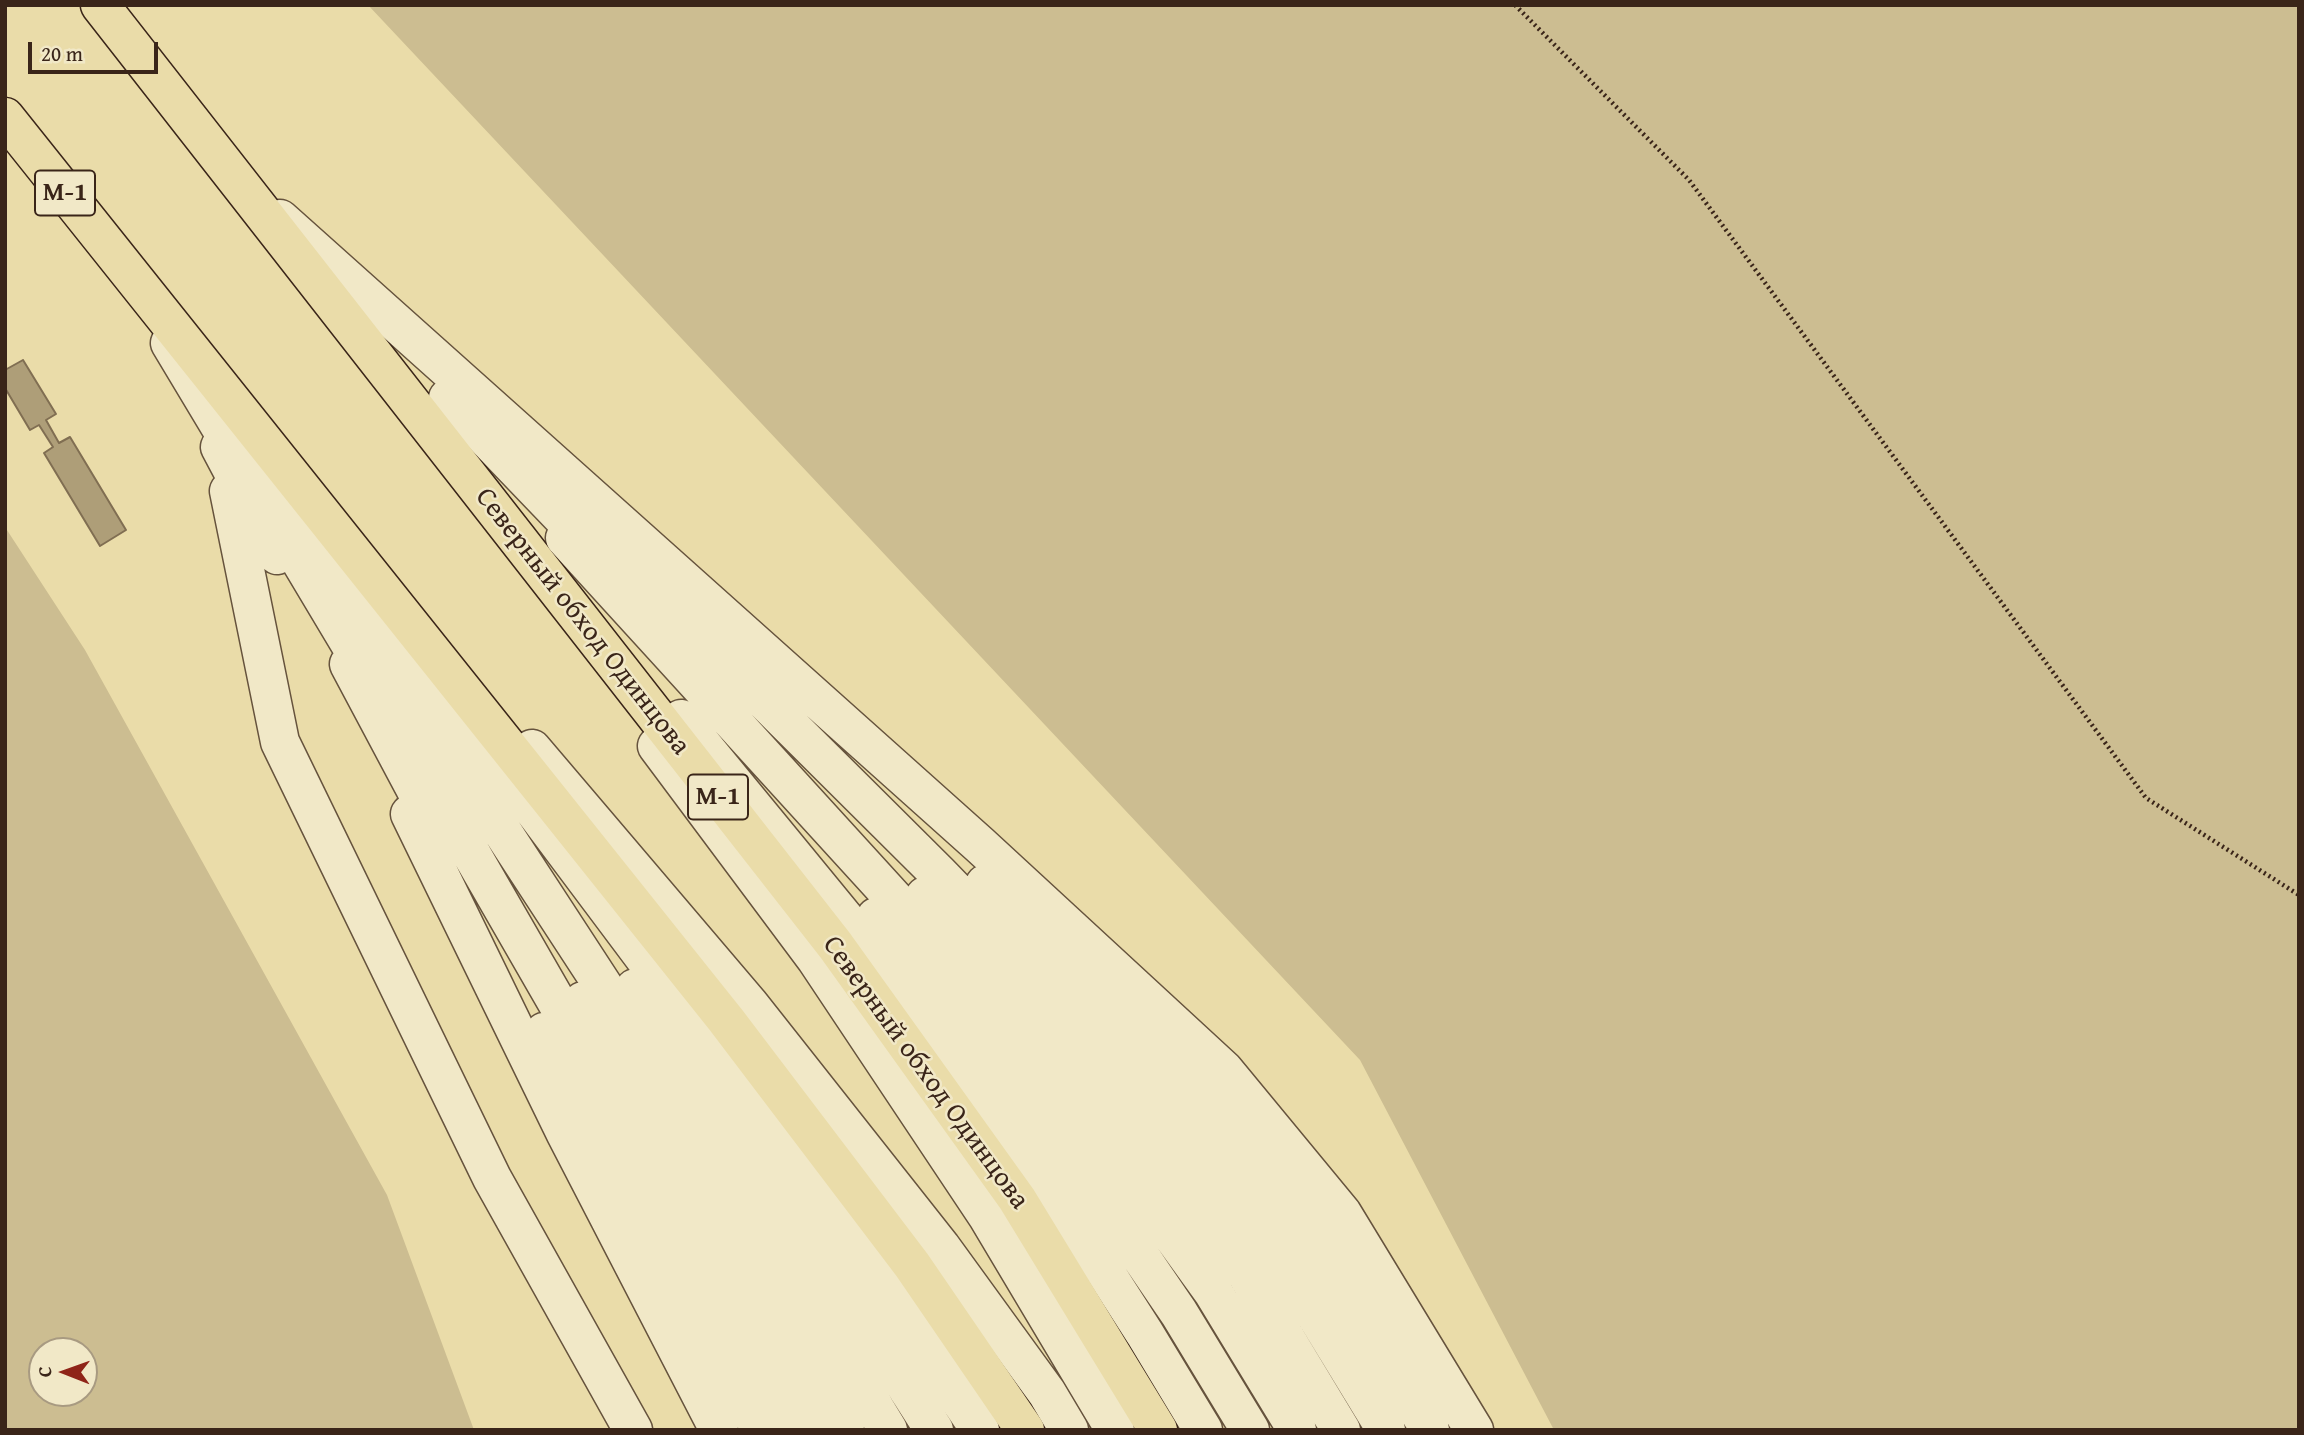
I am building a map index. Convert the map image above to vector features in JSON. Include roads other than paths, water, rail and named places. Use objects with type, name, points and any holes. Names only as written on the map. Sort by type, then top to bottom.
[{"type":"highway","name":"Северный обход Одинцова","points":[[100,5],[835,945],[1017,1199],[1158,1430]]},
{"type":"highway","name":"М-1","points":[[5,117],[735,1031],[912,1265],[1025,1430]]},
{"type":"lane","points":[[244,187],[533,582],[816,958],[988,1217],[1115,1430]]},
{"type":"lane","points":[[244,187],[855,931],[1047,1181],[1203,1430]]},
{"type":"lane","points":[[244,187],[876,917],[1067,1151],[1179,1313],[1250,1430]]},
{"type":"lane","points":[[244,187],[897,902],[1106,1144],[1213,1292],[1297,1430]]},
{"type":"lane","points":[[244,187],[908,878],[1135,1125],[1246,1273],[1341,1430]]},
{"type":"lane","points":[[244,187],[929,864],[1165,1107],[1278,1253],[1386,1430]]},
{"type":"lane","points":[[244,187],[960,859],[1195,1088],[1310,1233],[1430,1430]]},
{"type":"lane","points":[[244,187],[949,817],[1224,1070],[1342,1213],[1474,1430]]},
{"type":"lane","points":[[126,269],[358,708],[565,1132],[719,1430]]},
{"type":"lane","points":[[126,269],[369,700],[588,1116],[761,1430]]},
{"type":"lane","points":[[126,269],[379,692],[803,1430]]},
{"type":"lane","points":[[126,269],[390,685],[845,1430]]},
{"type":"lane","points":[[126,269],[401,677],[821,1320],[888,1430]]},
{"type":"lane","points":[[126,269],[680,1052],[852,1302],[934,1430]]},
{"type":"lane","points":[[126,269],[703,1036],[882,1284],[980,1430]]},
{"type":"lane","points":[[126,269],[749,1004],[941,1247],[1047,1394],[1069,1430]]},
{"type":"lane","points":[[220,448],[280,742],[492,1178],[633,1430]]}]
